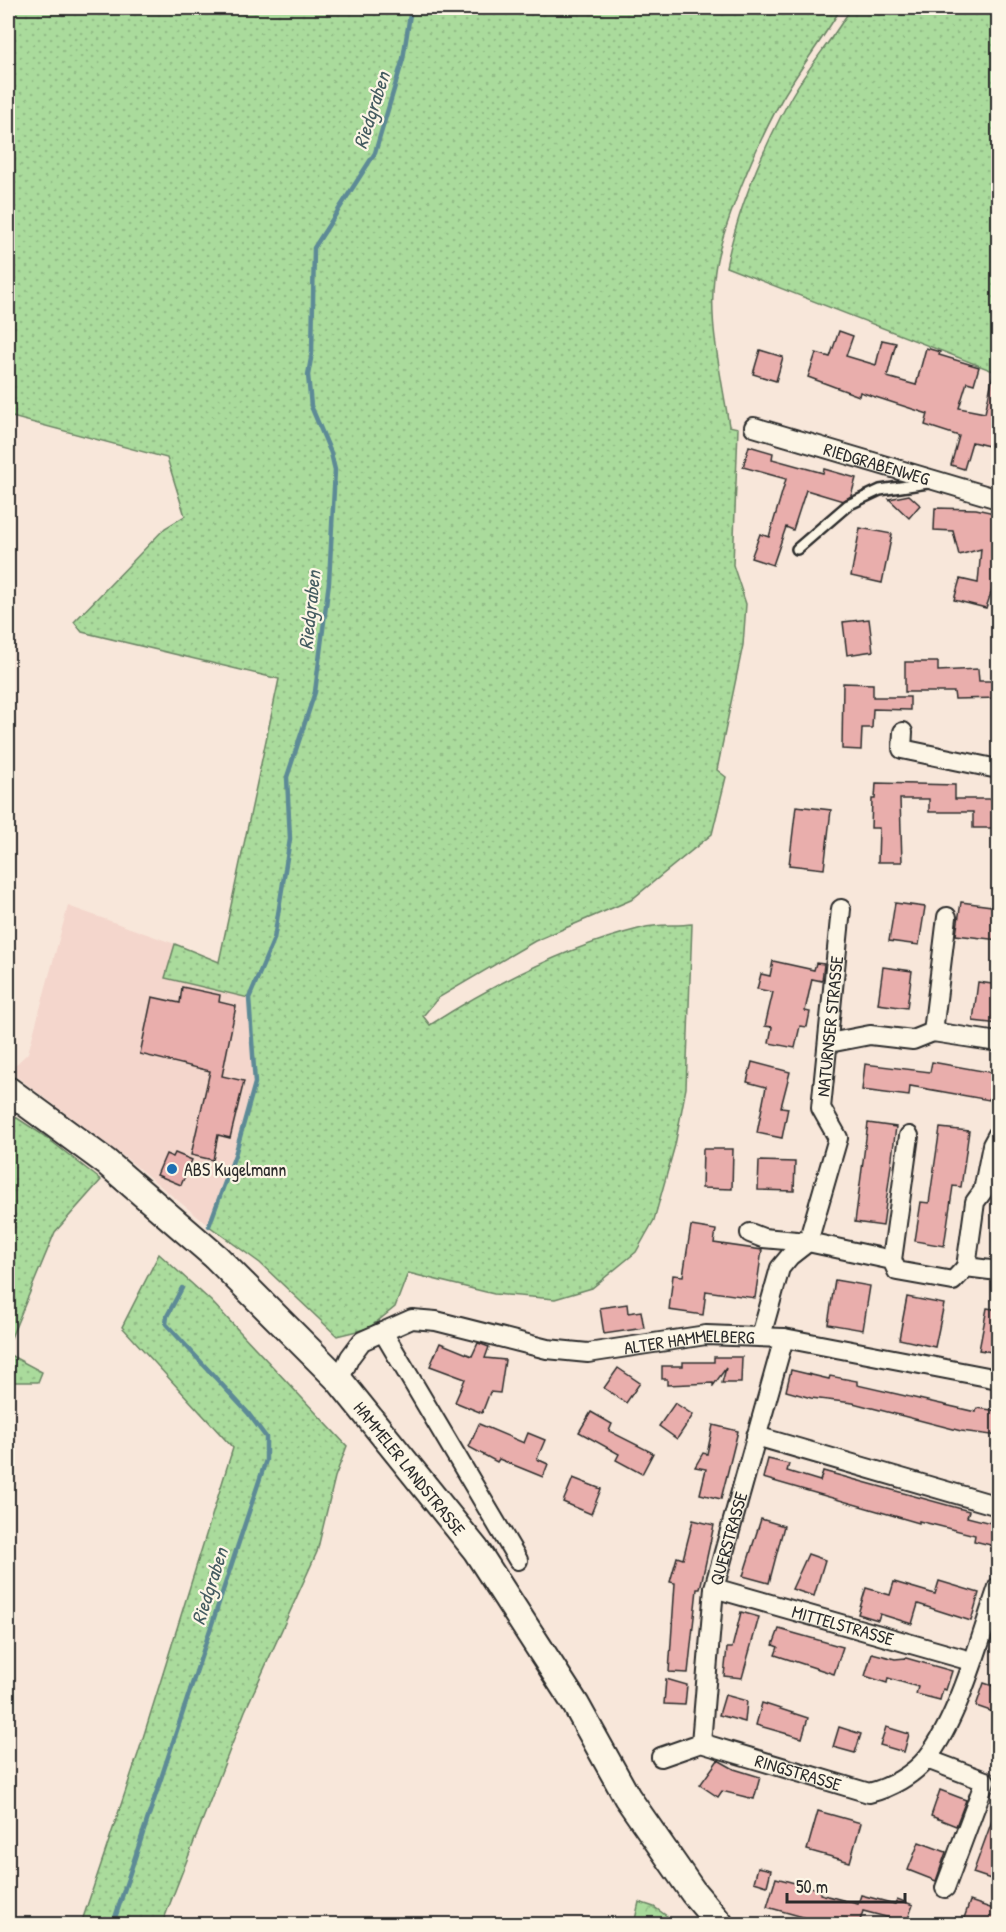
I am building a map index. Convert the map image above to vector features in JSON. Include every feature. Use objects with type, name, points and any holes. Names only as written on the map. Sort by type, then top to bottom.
[{"type":"main road","name":"HAMMELER LANDSTRASSE","points":[[8,1090],[131,1175],[339,1380],[476,1550],[576,1705],[627,1797],[693,1892],[720,1924]]},
{"type":"street","name":"RIEDGRABENWEG","points":[[754,427],[999,499]]},
{"type":"street","points":[[903,732],[902,749],[999,769]]},
{"type":"street","name":"NATURNSER STRASSE","points":[[808,1242],[838,1138],[821,1108],[841,909]]},
{"type":"street","points":[[933,1032],[947,917]]},
{"type":"street","points":[[829,1043],[870,1035],[914,1040],[933,1032],[999,1042]]},
{"type":"street","points":[[909,1136],[892,1260],[897,1271],[953,1281],[966,1267],[975,1202],[983,1191],[992,1145],[999,1134]]},
{"type":"street","points":[[750,1233],[763,1238],[808,1242],[892,1260]]},
{"type":"street","points":[[760,1336],[780,1268],[790,1256],[808,1242]]},
{"type":"street","points":[[966,1267],[999,1271]]},
{"type":"street","name":"ALTER HAMMELBERG","points":[[339,1380],[350,1357],[362,1341],[412,1319],[436,1321],[547,1348],[588,1353],[706,1335],[784,1338],[999,1379]]},
{"type":"street","points":[[383,1332],[518,1560]]},
{"type":"street","name":"QUERSTRASSE","points":[[701,1743],[714,1588],[784,1338]]},
{"type":"street","points":[[756,1436],[999,1506]]},
{"type":"street","name":"RINGSTRASSE","points":[[701,1743],[869,1793],[890,1788],[927,1759],[950,1721],[999,1587]]},
{"type":"street","name":"MITTELSTRASSE","points":[[714,1588],[971,1662]]},
{"type":"street","points":[[661,1757],[701,1743]]},
{"type":"street","points":[[927,1759],[985,1781],[945,1888]]},
{"type":"lane","points":[[797,549],[848,505],[880,490],[940,482]]},
{"type":"shaded area","points":[[68,906],[175,944],[166,978],[249,998],[255,1083],[235,1155],[209,1226],[126,1158],[9,1071],[28,1053]]},
{"type":"green space","points":[[8,8],[841,8],[789,87],[764,135],[730,217],[714,276],[713,319],[718,362],[729,426],[738,428],[733,565],[746,604],[743,645],[717,770],[726,777],[712,834],[631,900],[535,941],[438,998],[423,1016],[430,1025],[506,981],[586,945],[648,927],[692,924],[686,1088],[675,1145],[654,1220],[636,1252],[592,1288],[555,1299],[494,1294],[408,1273],[395,1307],[369,1328],[337,1336],[260,1263],[209,1226],[235,1155],[255,1083],[249,998],[165,978],[175,944],[219,962],[279,679],[82,632],[74,622],[165,528],[185,516],[167,458],[8,416]]},
{"type":"green space","points":[[851,8],[998,8],[998,373],[726,267],[744,202],[770,139],[797,87]]},
{"type":"green space","points":[[8,1112],[46,1137],[101,1180],[55,1232],[8,1345]]},
{"type":"green space","points":[[159,1254],[211,1301],[347,1446],[335,1477],[317,1552],[245,1711],[162,1924],[81,1924],[138,1754],[233,1448],[122,1327]]},
{"type":"green space","points":[[8,1354],[42,1372],[38,1382],[8,1382]]},
{"type":"green space","points":[[639,1902],[654,1907],[678,1924],[634,1924]]},
{"type":"building","points":[[839,331],[853,336],[846,356],[876,365],[882,340],[896,343],[887,377],[916,385],[926,348],[940,352],[939,355],[979,367],[974,384],[967,382],[959,408],[985,413],[993,375],[999,375],[999,423],[993,447],[972,442],[964,469],[951,465],[959,436],[925,425],[928,414],[860,392],[859,396],[808,377],[816,353],[830,357]]},
{"type":"building","points":[[760,350],[783,357],[776,381],[753,374]]},
{"type":"building","points":[[749,446],[773,453],[772,459],[823,473],[824,469],[856,478],[851,496],[843,501],[806,490],[793,530],[786,527],[773,565],[751,558],[760,534],[769,537],[786,479],[743,467]]},
{"type":"building","points":[[909,495],[920,505],[909,518],[889,499]]},
{"type":"building","points":[[935,508],[976,509],[999,514],[999,569],[986,608],[954,600],[960,579],[978,583],[981,549],[959,555],[953,531],[934,530]]},
{"type":"building","points":[[860,528],[892,534],[882,583],[851,576]]},
{"type":"building","points":[[869,619],[873,651],[847,655],[843,622]]},
{"type":"building","points":[[905,662],[938,662],[938,671],[978,669],[979,681],[999,681],[999,698],[955,699],[954,692],[905,692]]},
{"type":"building","points":[[843,683],[873,684],[873,697],[910,697],[910,710],[873,709],[872,728],[862,728],[861,750],[842,749]]},
{"type":"building","points":[[876,783],[955,785],[955,799],[999,799],[999,828],[973,828],[973,812],[929,812],[929,799],[900,799],[902,862],[878,862],[879,828],[871,828],[872,799],[875,799]]},
{"type":"building","points":[[796,806],[831,810],[824,869],[789,865]]},
{"type":"building","points":[[961,902],[999,907],[999,940],[956,935]]},
{"type":"building","points":[[895,903],[925,907],[919,945],[889,941]]},
{"type":"building","points":[[773,961],[814,970],[816,963],[824,964],[822,981],[812,979],[805,1011],[810,1012],[807,1027],[800,1026],[795,1048],[769,1043],[772,1027],[765,1026],[773,992],[757,989],[761,974],[770,976]]},
{"type":"building","points":[[883,967],[912,971],[907,1008],[878,1004]]},
{"type":"building","points":[[978,982],[999,985],[999,1024],[973,1021]]},
{"type":"building","points":[[182,987],[220,995],[219,1002],[236,1006],[222,1076],[244,1081],[230,1138],[218,1135],[213,1160],[191,1155],[210,1071],[140,1054],[152,997],[180,1003]]},
{"type":"building","points":[[752,1062],[790,1072],[781,1107],[788,1108],[782,1138],[757,1133],[766,1087],[747,1082]]},
{"type":"building","points":[[932,1062],[994,1073],[989,1100],[910,1086],[909,1096],[862,1090],[865,1064],[930,1072]]},
{"type":"building","points":[[868,1123],[896,1127],[883,1226],[855,1222]]},
{"type":"building","points":[[940,1128],[969,1131],[961,1187],[953,1186],[944,1246],[915,1241],[921,1202],[929,1203]]},
{"type":"building","points":[[703,1149],[733,1149],[732,1189],[702,1188]]},
{"type":"building","points":[[175,1153],[192,1160],[181,1185],[157,1175],[166,1154],[173,1157]]},
{"type":"building","points":[[759,1161],[795,1162],[794,1191],[758,1190]]},
{"type":"building","points":[[691,1226],[716,1230],[714,1243],[762,1250],[755,1298],[706,1291],[703,1315],[669,1310],[673,1275],[683,1276]]},
{"type":"building","points":[[835,1280],[870,1286],[863,1330],[828,1324]]},
{"type":"building","points":[[907,1297],[944,1304],[935,1347],[899,1339]]},
{"type":"building","points":[[627,1304],[628,1313],[641,1311],[644,1328],[604,1334],[600,1308]]},
{"type":"building","points":[[987,1308],[999,1310],[999,1353],[979,1350]]},
{"type":"building","points":[[440,1343],[472,1356],[478,1343],[489,1347],[485,1358],[505,1360],[500,1393],[490,1392],[482,1413],[455,1402],[465,1379],[430,1366]]},
{"type":"building","points":[[714,1357],[742,1357],[741,1383],[722,1383],[726,1368],[713,1386],[713,1383],[667,1385],[667,1379],[662,1379],[662,1366],[683,1366],[683,1362],[714,1362]]},
{"type":"building","points":[[618,1368],[640,1383],[626,1403],[604,1388]]},
{"type":"building","points":[[791,1370],[829,1379],[830,1376],[857,1381],[857,1385],[976,1412],[977,1408],[999,1411],[999,1436],[961,1431],[853,1403],[811,1398],[786,1391]]},
{"type":"building","points":[[675,1403],[693,1415],[677,1439],[659,1426]]},
{"type":"building","points":[[591,1412],[612,1424],[609,1431],[653,1453],[642,1474],[616,1460],[619,1454],[579,1432]]},
{"type":"building","points":[[479,1424],[524,1443],[528,1433],[545,1440],[537,1459],[548,1464],[543,1477],[499,1459],[497,1462],[469,1447]]},
{"type":"building","points":[[713,1425],[738,1431],[721,1499],[700,1494],[706,1469],[695,1467],[703,1453],[707,1454]]},
{"type":"building","points":[[768,1459],[789,1464],[787,1471],[820,1481],[823,1471],[969,1511],[967,1517],[999,1525],[999,1547],[974,1541],[975,1535],[919,1521],[919,1523],[763,1478]]},
{"type":"building","points":[[573,1478],[601,1489],[591,1514],[563,1502]]},
{"type":"building","points":[[761,1519],[784,1526],[769,1583],[743,1576]]},
{"type":"building","points":[[693,1520],[714,1525],[700,1589],[697,1589],[688,1673],[669,1672],[675,1583],[670,1582],[677,1557],[683,1559]]},
{"type":"building","points":[[808,1554],[825,1560],[814,1596],[792,1589]]},
{"type":"building","points":[[939,1581],[979,1593],[971,1621],[918,1604],[912,1624],[880,1614],[878,1620],[858,1614],[866,1588],[890,1595],[894,1582],[935,1594]]},
{"type":"building","points":[[741,1612],[759,1617],[742,1678],[724,1676],[727,1648],[732,1648]]},
{"type":"building","points":[[779,1629],[843,1647],[834,1674],[775,1655],[778,1647],[773,1645]]},
{"type":"building","points":[[872,1653],[895,1659],[906,1658],[952,1671],[946,1690],[943,1689],[940,1700],[916,1694],[918,1687],[888,1678],[887,1683],[865,1676]]},
{"type":"building","points":[[666,1679],[687,1685],[685,1705],[664,1704]]},
{"type":"building","points":[[984,1683],[999,1688],[999,1714],[976,1706]]},
{"type":"building","points":[[725,1695],[747,1701],[745,1722],[719,1715]]},
{"type":"building","points":[[762,1703],[808,1718],[802,1738],[756,1725]]},
{"type":"building","points":[[839,1727],[861,1734],[855,1753],[833,1747]]},
{"type":"building","points":[[886,1727],[909,1734],[904,1752],[880,1745]]},
{"type":"building","points":[[718,1760],[734,1769],[760,1777],[754,1799],[722,1791],[718,1797],[700,1785]]},
{"type":"building","points":[[940,1790],[966,1800],[956,1826],[931,1816]]},
{"type":"building","points":[[997,1807],[999,1869],[994,1880],[973,1873]]},
{"type":"building","points":[[818,1811],[861,1823],[850,1862],[807,1850]]},
{"type":"building","points":[[919,1842],[946,1852],[936,1881],[908,1870]]},
{"type":"building","points":[[758,1867],[771,1870],[767,1886],[754,1882]]},
{"type":"building","points":[[776,1878],[821,1890],[820,1894],[858,1904],[861,1895],[895,1904],[897,1899],[913,1905],[906,1924],[888,1922],[890,1918],[863,1911],[859,1924],[820,1924],[821,1922],[767,1907]]},
{"type":"building","points":[[970,1901],[999,1911],[999,1924],[962,1924]]},
{"type":"waterway","name":"Riedgraben","points":[[209,1226],[235,1155],[255,1083],[249,998],[274,939],[290,839],[287,777],[315,692],[329,582],[335,470],[331,453],[311,406],[308,375],[312,353],[314,248],[375,153],[403,59],[411,8]]},
{"type":"waterway","name":"Riedgraben","points":[[113,1924],[266,1460],[266,1437],[248,1413],[166,1324],[167,1316],[182,1288]]},
{"type":"place","name":"ABS Kugelmann","points":[[172,1169]]}]
